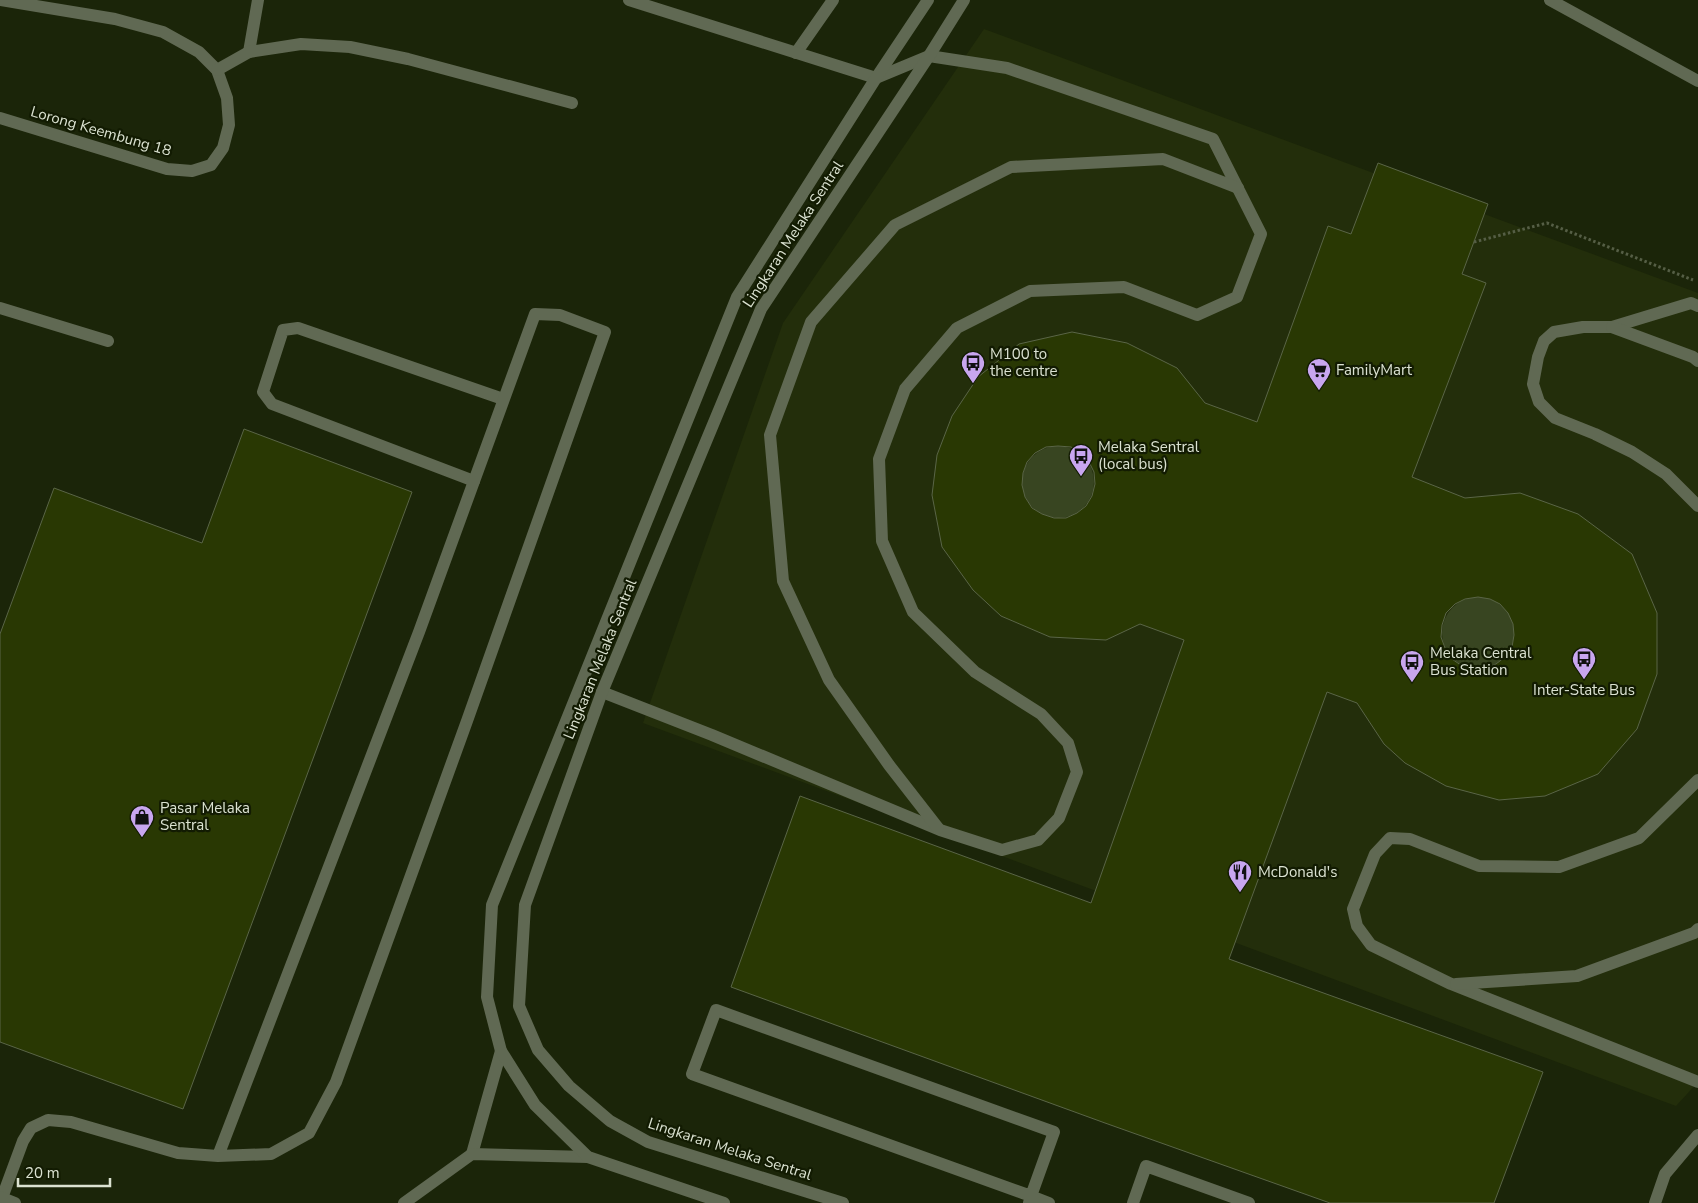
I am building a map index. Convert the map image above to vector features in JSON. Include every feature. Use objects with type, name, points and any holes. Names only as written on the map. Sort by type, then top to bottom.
[{"type":"street","points":[[0,0],[115,19],[163,32],[199,52],[216,70],[249,52],[301,44],[350,46],[408,59],[572,103]]},
{"type":"street","points":[[249,52],[258,0]]},
{"type":"street","points":[[602,692],[712,735],[940,830],[1002,850],[1038,840],[1059,818],[1077,772],[1068,743],[1041,714],[975,672],[913,612],[882,541],[879,459],[905,389],[957,328],[1030,292],[1124,287],[1197,314],[1237,297],[1260,234],[1213,139],[1007,68],[929,56],[876,78],[630,0]]},
{"type":"street","points":[[796,53],[833,0]]},
{"type":"street","name":"Lingkaran Melaka Sentral","points":[[724,1203],[588,1157],[535,1106],[501,1051],[487,997],[492,906],[737,297],[876,78],[928,0]]},
{"type":"street","name":"Lingkaran Melaka Sentral","points":[[843,1203],[648,1142],[610,1121],[568,1086],[538,1050],[519,1006],[525,905],[602,692],[761,309],[964,0]]},
{"type":"street","points":[[1550,0],[1698,81]]},
{"type":"street","name":"Lorong Keembung 18","points":[[0,118],[168,169],[192,171],[211,165],[223,148],[229,125],[228,98],[216,70]]},
{"type":"street","points":[[940,830],[889,765],[829,680],[783,582],[770,435],[811,322],[895,226],[1011,167],[1162,159],[1238,188]]},
{"type":"street","points":[[1698,306],[1691,304],[1612,327],[1583,327],[1554,332],[1544,341],[1538,357],[1533,384],[1539,402],[1554,418],[1632,452],[1666,474],[1698,506]]},
{"type":"street","points":[[0,308],[108,341]]},
{"type":"street","points":[[15,1203],[1,1198],[23,1141],[31,1128],[48,1120],[71,1122],[178,1154],[218,1156],[271,1154],[309,1133],[336,1082],[605,332],[560,315],[535,314],[419,632],[218,1156]]},
{"type":"street","points":[[1612,327],[1693,357],[1698,361]]},
{"type":"street","points":[[474,482],[272,404],[263,392],[283,330],[298,328],[504,399]]},
{"type":"street","points":[[1698,780],[1639,838],[1559,867],[1480,866],[1410,839],[1390,838],[1375,854],[1353,909],[1357,926],[1372,945],[1451,984],[1698,1082]]},
{"type":"street","points":[[1451,984],[1577,976],[1694,933],[1698,929]]},
{"type":"street","points":[[1030,1200],[1054,1132],[716,1010],[692,1074],[1030,1200],[1049,1203]]},
{"type":"street","points":[[472,1154],[501,1051]]},
{"type":"street","points":[[1655,1203],[1665,1174],[1698,1135]]},
{"type":"street","points":[[404,1203],[472,1154],[588,1157]]},
{"type":"street","points":[[1133,1203],[1146,1166],[1249,1203]]},
{"type":"path","points":[[1474,242],[1547,223],[1698,282]]},
{"type":"shaded area","points":[[984,29],[1698,293],[1698,1082],[1676,1106],[643,723],[783,323]]},
{"type":"shaded area","points":[[1058,446],[1072,449],[1084,456],[1091,468],[1094,482],[1091,496],[1084,508],[1072,515],[1058,518],[1044,515],[1032,508],[1025,496],[1022,482],[1025,468],[1032,456],[1044,449]]},
{"type":"shaded area","points":[[1478,597],[1492,600],[1504,607],[1511,619],[1514,633],[1511,647],[1504,659],[1492,666],[1478,669],[1464,666],[1452,659],[1445,647],[1442,633],[1445,619],[1452,607],[1464,600]]},
{"type":"building","name":"Melaka Central Bus Station","points":[[1378,163],[1488,204],[1462,274],[1486,283],[1412,477],[1465,498],[1520,493],[1578,514],[1632,554],[1657,613],[1657,674],[1637,729],[1598,774],[1545,796],[1499,800],[1446,786],[1405,763],[1384,744],[1357,703],[1327,692],[1229,959],[1543,1072],[1494,1203],[1330,1203],[731,987],[800,796],[1091,903],[1184,640],[1140,624],[1106,640],[1050,637],[1001,616],[973,590],[942,547],[932,495],[937,455],[952,416],[978,377],[1019,344],[1072,332],[1127,343],[1177,368],[1205,403],[1257,422],[1328,226],[1351,234]],"holes":[[[1046,447],[1071,447],[1081,453],[1089,462],[1094,472],[1095,484],[1092,496],[1086,506],[1066,518],[1054,518],[1032,508],[1025,497],[1022,485],[1023,473],[1027,462],[1035,453]],[[1478,597],[1490,599],[1500,604],[1508,613],[1513,624],[1512,647],[1505,657],[1485,669],[1473,669],[1462,666],[1452,659],[1441,637],[1446,613],[1455,604],[1465,599]]]},
{"type":"building","name":"Pasar Melaka Sentral","points":[[244,429],[412,492],[183,1109],[0,1042],[0,634],[54,488],[202,543]]},
{"type":"place","name":"M100 to the centre","points":[[973,384]]},
{"type":"place","name":"FamilyMart","points":[[1319,391]]},
{"type":"place","name":"Melaka Sentral (local bus)","points":[[1081,477]]},
{"type":"place","name":"Inter-State Bus","points":[[1584,680]]},
{"type":"place","name":"Melaka Central Bus Station","points":[[1412,683]]},
{"type":"place","name":"Pasar Melaka Sentral","points":[[142,838]]},
{"type":"place","name":"McDonald's","points":[[1240,893]]}]
